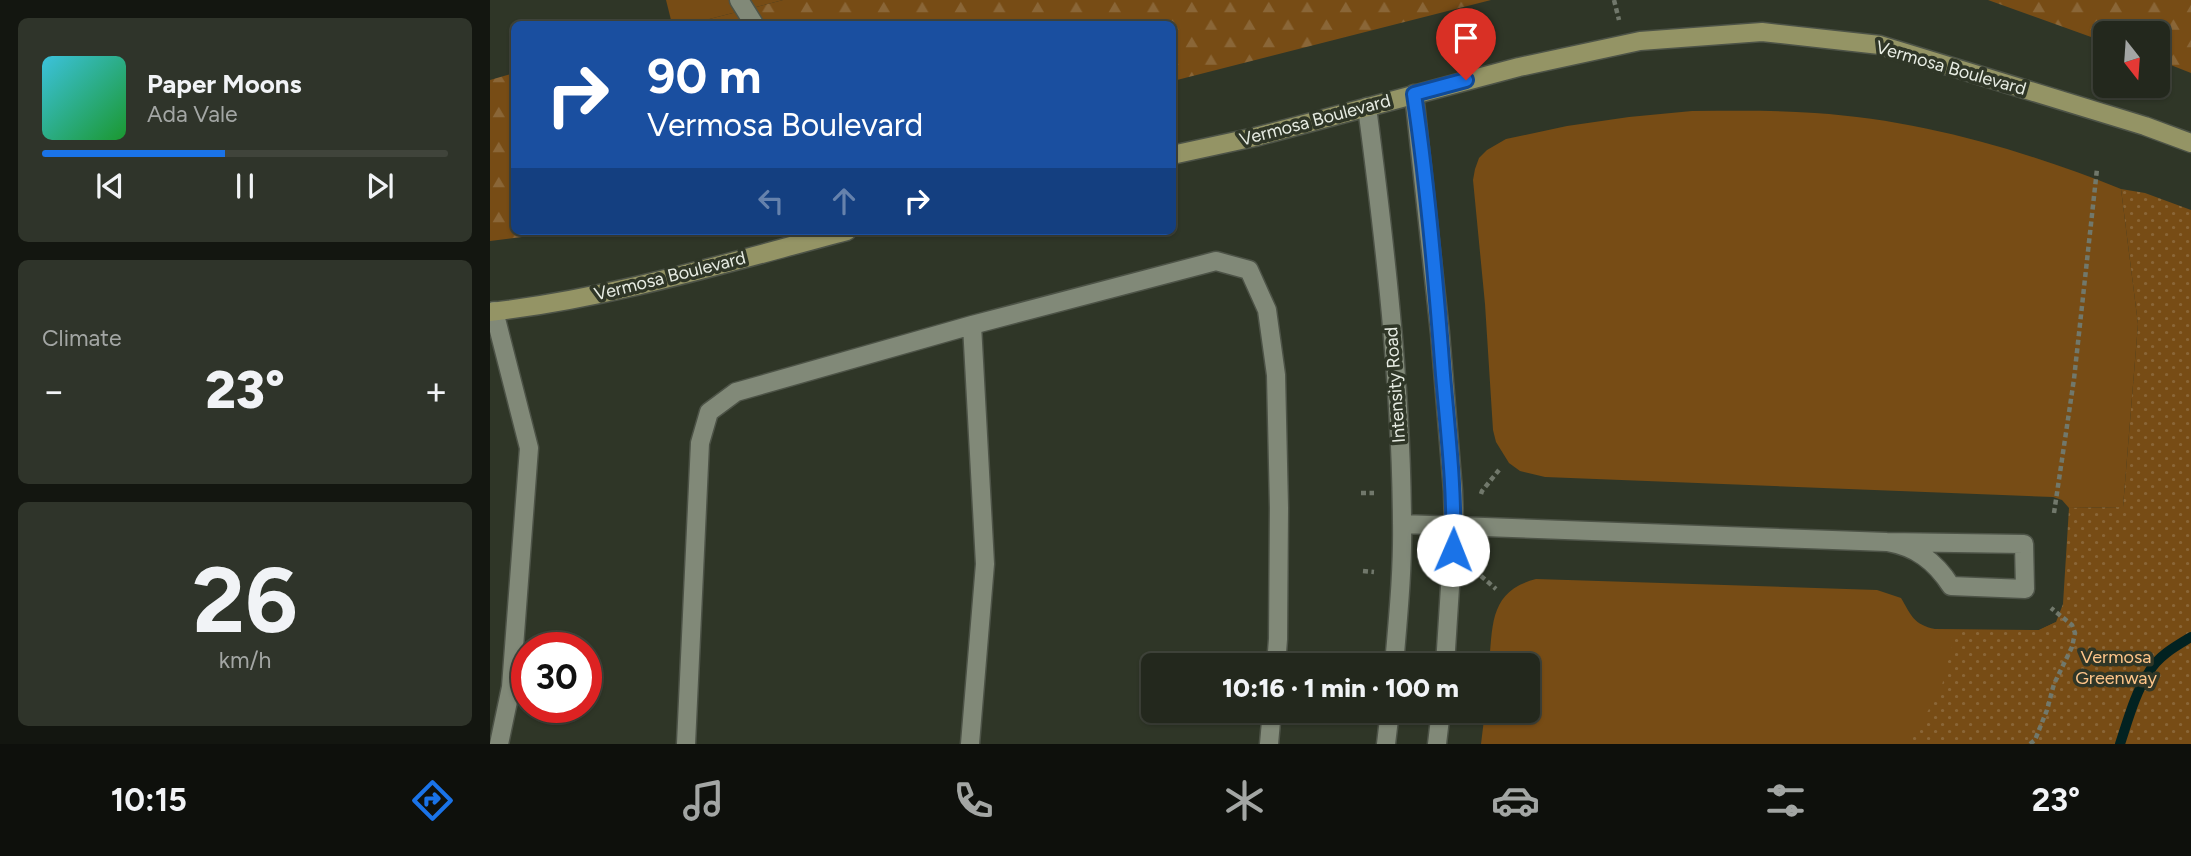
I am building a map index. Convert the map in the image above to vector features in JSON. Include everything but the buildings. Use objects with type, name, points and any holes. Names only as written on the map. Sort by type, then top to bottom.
[{"type":"main road","name":"Vermosa Boulevard","points":[[1176,154],[1255,137],[1519,67],[1640,41],[1762,33],[1880,45],[2145,126],[2191,143]]},
{"type":"main road","name":"Vermosa Boulevard","points":[[492,312],[545,305],[625,289],[832,235]]},
{"type":"street","points":[[739,0],[752,21]]},
{"type":"street","points":[[1414,94],[1421,142],[1453,491],[1454,525],[1446,653]]},
{"type":"street","name":"Intensity Road","points":[[1367,107],[1380,211],[1398,419],[1402,524],[1395,653]]},
{"type":"street","points":[[687,744],[700,443],[709,412],[736,392],[972,325],[1216,261],[1249,270],[1267,310],[1276,375],[1279,508],[1277,653]]},
{"type":"street","points":[[492,312],[530,449],[511,687],[499,744]]},
{"type":"street","points":[[970,744],[985,564],[972,325]]},
{"type":"street","points":[[1402,524],[1886,542],[2024,544],[2025,589],[1951,586],[1927,557],[1914,549],[1886,542]]},
{"type":"street","points":[[1269,744],[1271,723]]},
{"type":"street","points":[[1386,744],[1388,723]]},
{"type":"street","points":[[1437,744],[1439,723]]},
{"type":"path","points":[[2054,513],[2074,379],[2097,169]]},
{"type":"path","points":[[1482,491],[1499,470]]},
{"type":"path","points":[[1480,576],[1496,589]]},
{"type":"path","points":[[2040,744],[2032,742],[2047,710],[2054,684],[2072,646],[2075,633],[2071,625],[2051,608]]},
{"type":"green space","points":[[666,0],[783,0],[702,21],[671,21]]},
{"type":"green space","points":[[783,0],[1491,0],[1176,80],[1176,21],[702,21]]},
{"type":"green space","points":[[1988,0],[2191,0],[2191,73],[2170,65],[2170,21],[2093,21],[2093,38]]},
{"type":"green space","points":[[511,74],[511,235],[537,235],[490,241],[490,80]]},
{"type":"green space","points":[[1692,111],[1800,112],[1894,122],[2009,150],[2121,189],[2138,324],[2123,507],[2069,508],[2062,500],[2053,497],[1545,477],[1520,471],[1509,463],[1496,442],[1493,430],[1473,180],[1479,158],[1506,139],[1567,126]]},
{"type":"green space","name":"Vermosa Greenway","points":[[2121,189],[2145,193],[2191,210],[2191,744],[1908,744],[1941,689],[1956,630],[2039,630],[2056,622],[2063,604],[2069,508],[2123,507],[2138,324]]},
{"type":"green space","points":[[1536,579],[1877,590],[1901,598],[1918,622],[1935,629],[2039,630],[2056,622],[2013,744],[1481,744],[1484,723],[1540,723],[1540,653],[1490,653],[1496,611],[1509,592]]},
{"type":"waterway","points":[[2120,744],[2136,698],[2153,666],[2191,637]]},
{"type":"route","points":[[1453,550],[1453,491],[1442,359],[1414,94],[1466,80]]}]
